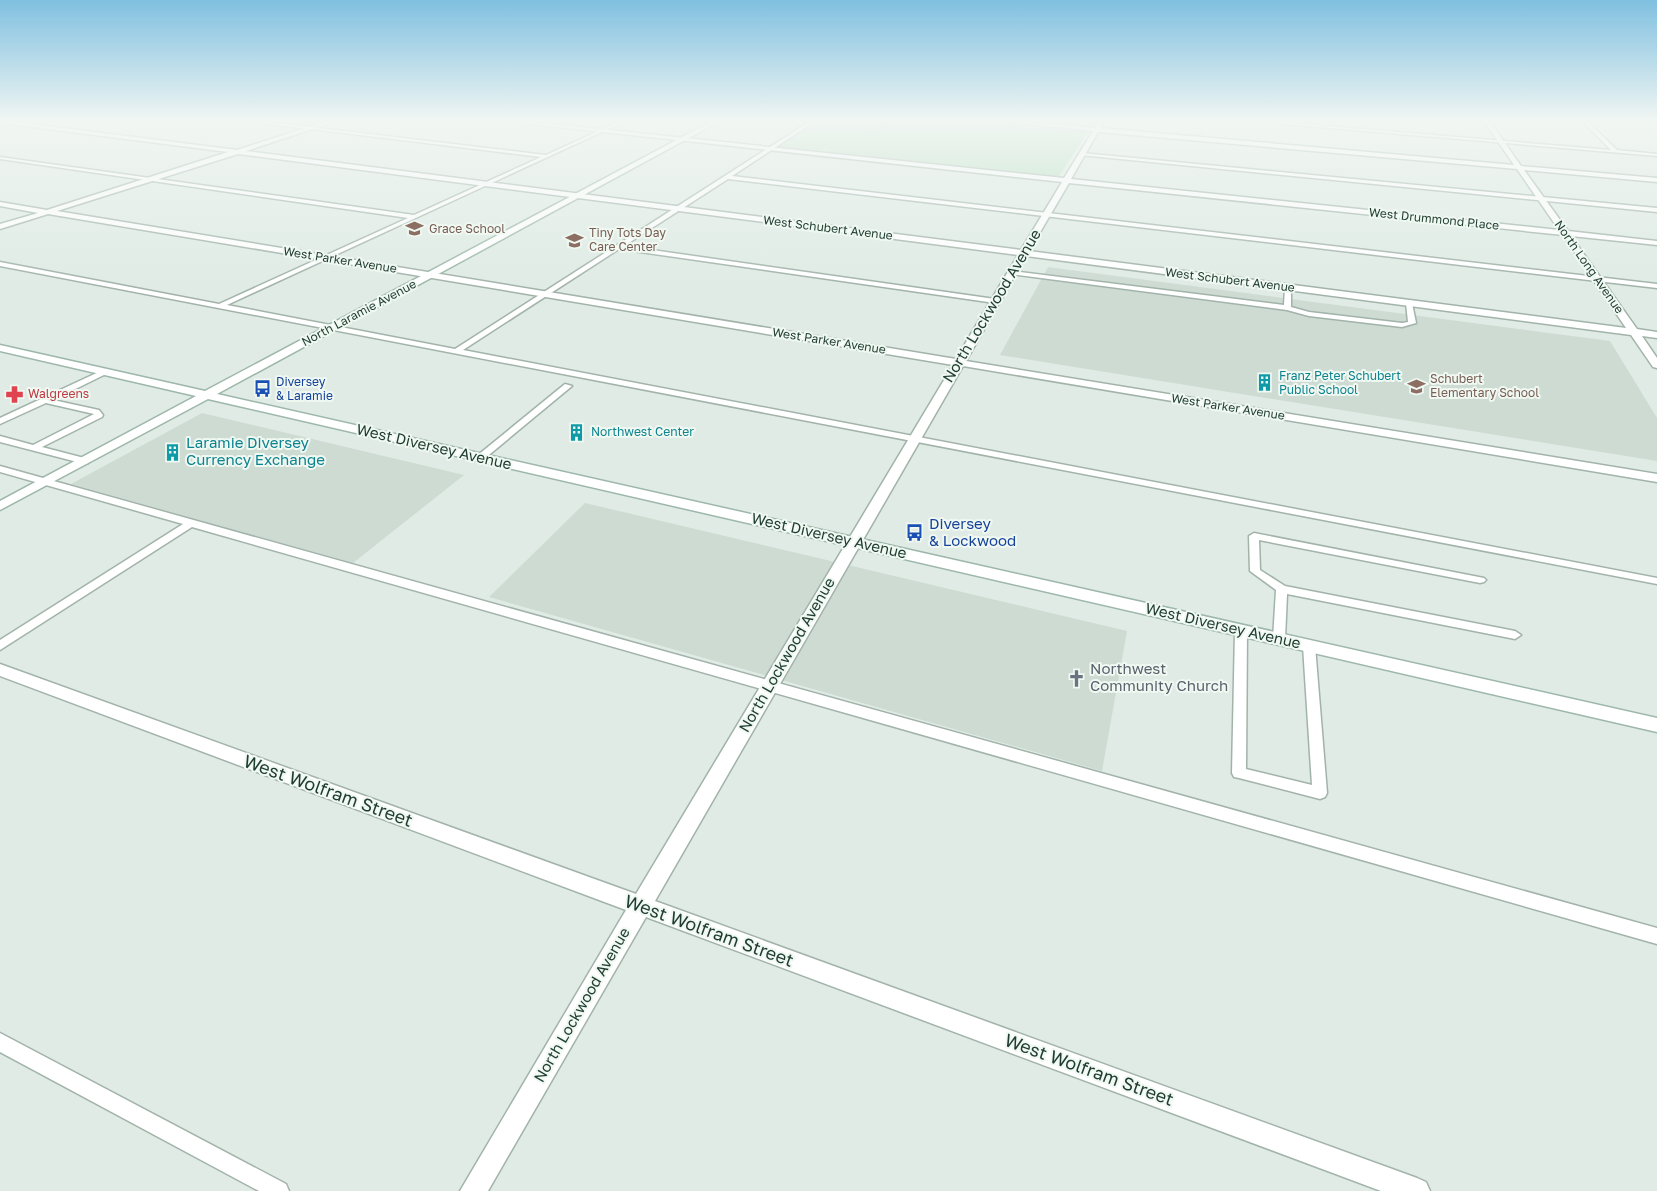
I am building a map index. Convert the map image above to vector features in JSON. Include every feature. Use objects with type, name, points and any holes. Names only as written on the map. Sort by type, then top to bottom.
[{"type":"street","points":[[0,227],[164,176]]},
{"type":"street","name":"West Schubert Avenue","points":[[421,176],[1657,335]]},
{"type":"street","name":"North Laramie Avenue","points":[[0,506],[616,176]]},
{"type":"street","name":"West Drummond Place","points":[[1016,176],[1657,243]]},
{"type":"street","name":"North Lockwood Avenue","points":[[473,1191],[958,362],[1069,176]]},
{"type":"street","name":"North Long Avenue","points":[[1524,176],[1657,365]]},
{"type":"street","points":[[1606,176],[1657,180]]},
{"type":"street","name":"West Parker Avenue","points":[[0,204],[1657,478]]},
{"type":"street","name":"West Diversey Avenue","points":[[0,348],[1657,725]]},
{"type":"street","name":"West Wolfram Street","points":[[0,670],[1417,1191]]},
{"type":"lane","points":[[120,176],[414,217]]},
{"type":"lane","points":[[220,306],[505,176]]},
{"type":"lane","points":[[1302,176],[1657,210]]},
{"type":"lane","points":[[457,351],[727,177],[1657,286]]},
{"type":"lane","points":[[619,247],[995,301]]},
{"type":"lane","points":[[0,264],[1657,581]]},
{"type":"lane","points":[[1012,273],[1287,308],[1309,314],[1402,325],[1412,323],[1409,303]]},
{"type":"lane","points":[[1287,308],[1288,287]]},
{"type":"lane","points":[[0,421],[106,372]]},
{"type":"lane","points":[[481,457],[568,386]]},
{"type":"lane","points":[[33,448],[99,415],[96,412],[44,400]]},
{"type":"lane","points":[[0,439],[85,461]]},
{"type":"lane","points":[[0,469],[1657,936]]},
{"type":"lane","points":[[0,646],[192,523]]},
{"type":"lane","points":[[1480,580],[1254,536],[1254,571],[1282,589],[1515,635]]},
{"type":"lane","points":[[1279,639],[1282,589]]},
{"type":"lane","points":[[1241,630],[1239,774],[1320,793],[1309,646]]},
{"type":"lane","points":[[0,1042],[279,1191]]},
{"type":"shaded area","name":"Schubert Elementary School","points":[[1048,267],[1610,341],[1657,418],[1657,461],[1000,355]]},
{"type":"shaded area","points":[[202,413],[464,475],[353,563],[71,484]]},
{"type":"shaded area","points":[[585,503],[1127,631],[1102,771],[489,597]]},
{"type":"green space","points":[[1035,176],[1060,176],[1058,178]]},
{"type":"place","name":"Grace School","points":[[415,229]]},
{"type":"place","name":"Tiny Tots Day Care Center","points":[[575,240]]},
{"type":"place","name":"Franz Peter Schubert Public School","points":[[1265,383]]},
{"type":"place","name":"Schubert Elementary School","points":[[1416,386]]},
{"type":"place","name":"Diversey & Laramie","points":[[262,389]]},
{"type":"place","name":"Walgreens","points":[[14,394]]},
{"type":"place","name":"Northwest Center","points":[[577,432]]},
{"type":"place","name":"Laramie Diversey Currency Exchange","points":[[172,452]]},
{"type":"place","name":"Diversey & Lockwood","points":[[915,533]]},
{"type":"place","name":"Northwest Community Church","points":[[1076,678]]}]
